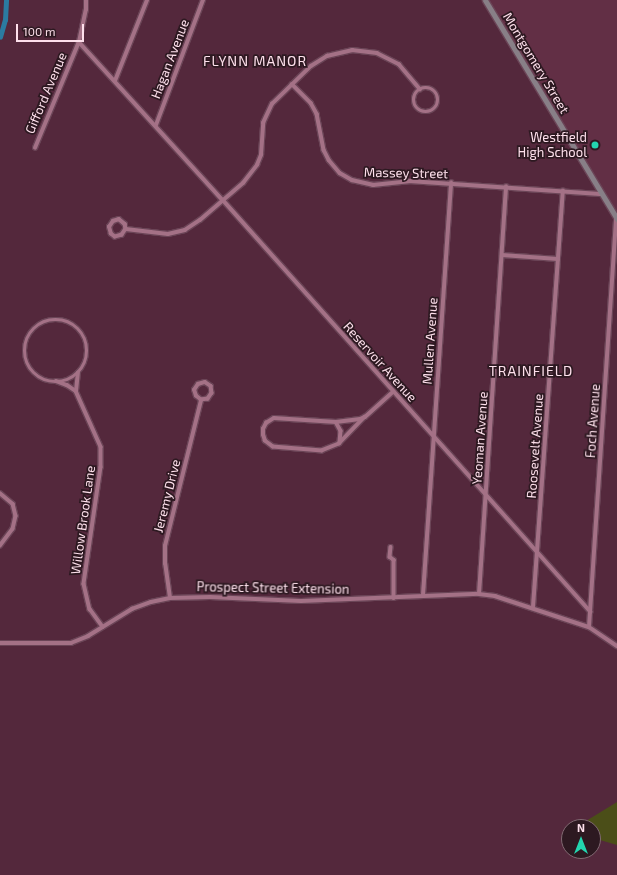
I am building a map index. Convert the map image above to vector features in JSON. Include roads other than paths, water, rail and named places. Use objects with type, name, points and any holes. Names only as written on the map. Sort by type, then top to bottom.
[{"type":"main road","name":"Montgomery Street","points":[[485,0],[616,218]]},
{"type":"street","name":"Gifford Avenue","points":[[35,148],[79,42],[85,16],[86,0]]},
{"type":"street","points":[[115,81],[147,0]]},
{"type":"street","name":"Hagan Avenue","points":[[156,125],[203,0]]},
{"type":"street","name":"Reservoir Avenue","points":[[79,42],[156,125],[590,612]]},
{"type":"street","points":[[126,229],[162,234],[180,232],[196,224],[243,183],[258,165],[261,155],[263,127],[267,113],[276,100],[292,84],[322,58],[339,52],[358,50],[377,53],[394,60],[407,72],[420,89]]},
{"type":"street","name":"Massey Street","points":[[292,84],[314,108],[320,124],[326,155],[336,169],[345,177],[359,183],[373,185],[411,181],[602,194]]},
{"type":"street","points":[[430,88],[436,92],[438,102],[433,110],[423,112],[415,106],[414,96],[420,89],[430,88]]},
{"type":"street","name":"Mullen Avenue","points":[[423,595],[451,183]]},
{"type":"street","name":"Yeoman Avenue","points":[[479,594],[506,187]]},
{"type":"street","name":"Roosevelt Avenue","points":[[533,607],[563,192]]},
{"type":"street","name":"Foch Avenue","points":[[590,627],[616,218]]},
{"type":"street","points":[[119,220],[125,224],[126,229],[122,235],[115,237],[111,234],[109,227],[113,221],[119,220]]},
{"type":"street","points":[[502,255],[558,259]]},
{"type":"street","points":[[58,320],[68,322],[77,327],[87,344],[87,354],[84,364],[79,372],[76,391],[67,384],[46,380],[31,368],[27,359],[26,349],[28,340],[36,328],[44,322],[58,320]]},
{"type":"street","points":[[56,381],[70,378],[79,372]]},
{"type":"street","name":"Jeremy Drive","points":[[205,382],[211,386],[212,393],[208,399],[202,400],[196,396],[194,390],[198,384],[205,382]]},
{"type":"street","name":"Willow Brook Lane","points":[[76,391],[98,438],[101,452],[101,467],[84,584],[90,609],[103,627]]},
{"type":"street","points":[[365,417],[350,422],[274,418],[266,423],[262,435],[267,443],[276,447],[322,451],[340,443],[365,417],[393,392]]},
{"type":"street","name":"Jeremy Drive","points":[[170,598],[165,564],[165,546],[202,400]]},
{"type":"street","points":[[336,422],[341,431],[340,443]]},
{"type":"street","points":[[0,493],[13,504],[16,516],[13,529],[0,546]]},
{"type":"street","points":[[391,547],[390,557],[394,560],[394,598]]},
{"type":"street","name":"Prospect Street Extension","points":[[0,643],[71,643],[83,639],[132,609],[151,602],[170,598],[210,597],[301,601],[394,598],[423,595],[479,594],[495,596],[533,607],[590,627],[617,646]]},
{"type":"waterway","points":[[0,37],[5,20],[6,0]]},
{"type":"place","name":"Westfield High School","points":[[595,145]]},
{"type":"district","name":"FLYNN MANOR","points":[[255,61]]},
{"type":"district","name":"TRAINFIELD","points":[[531,371]]}]
